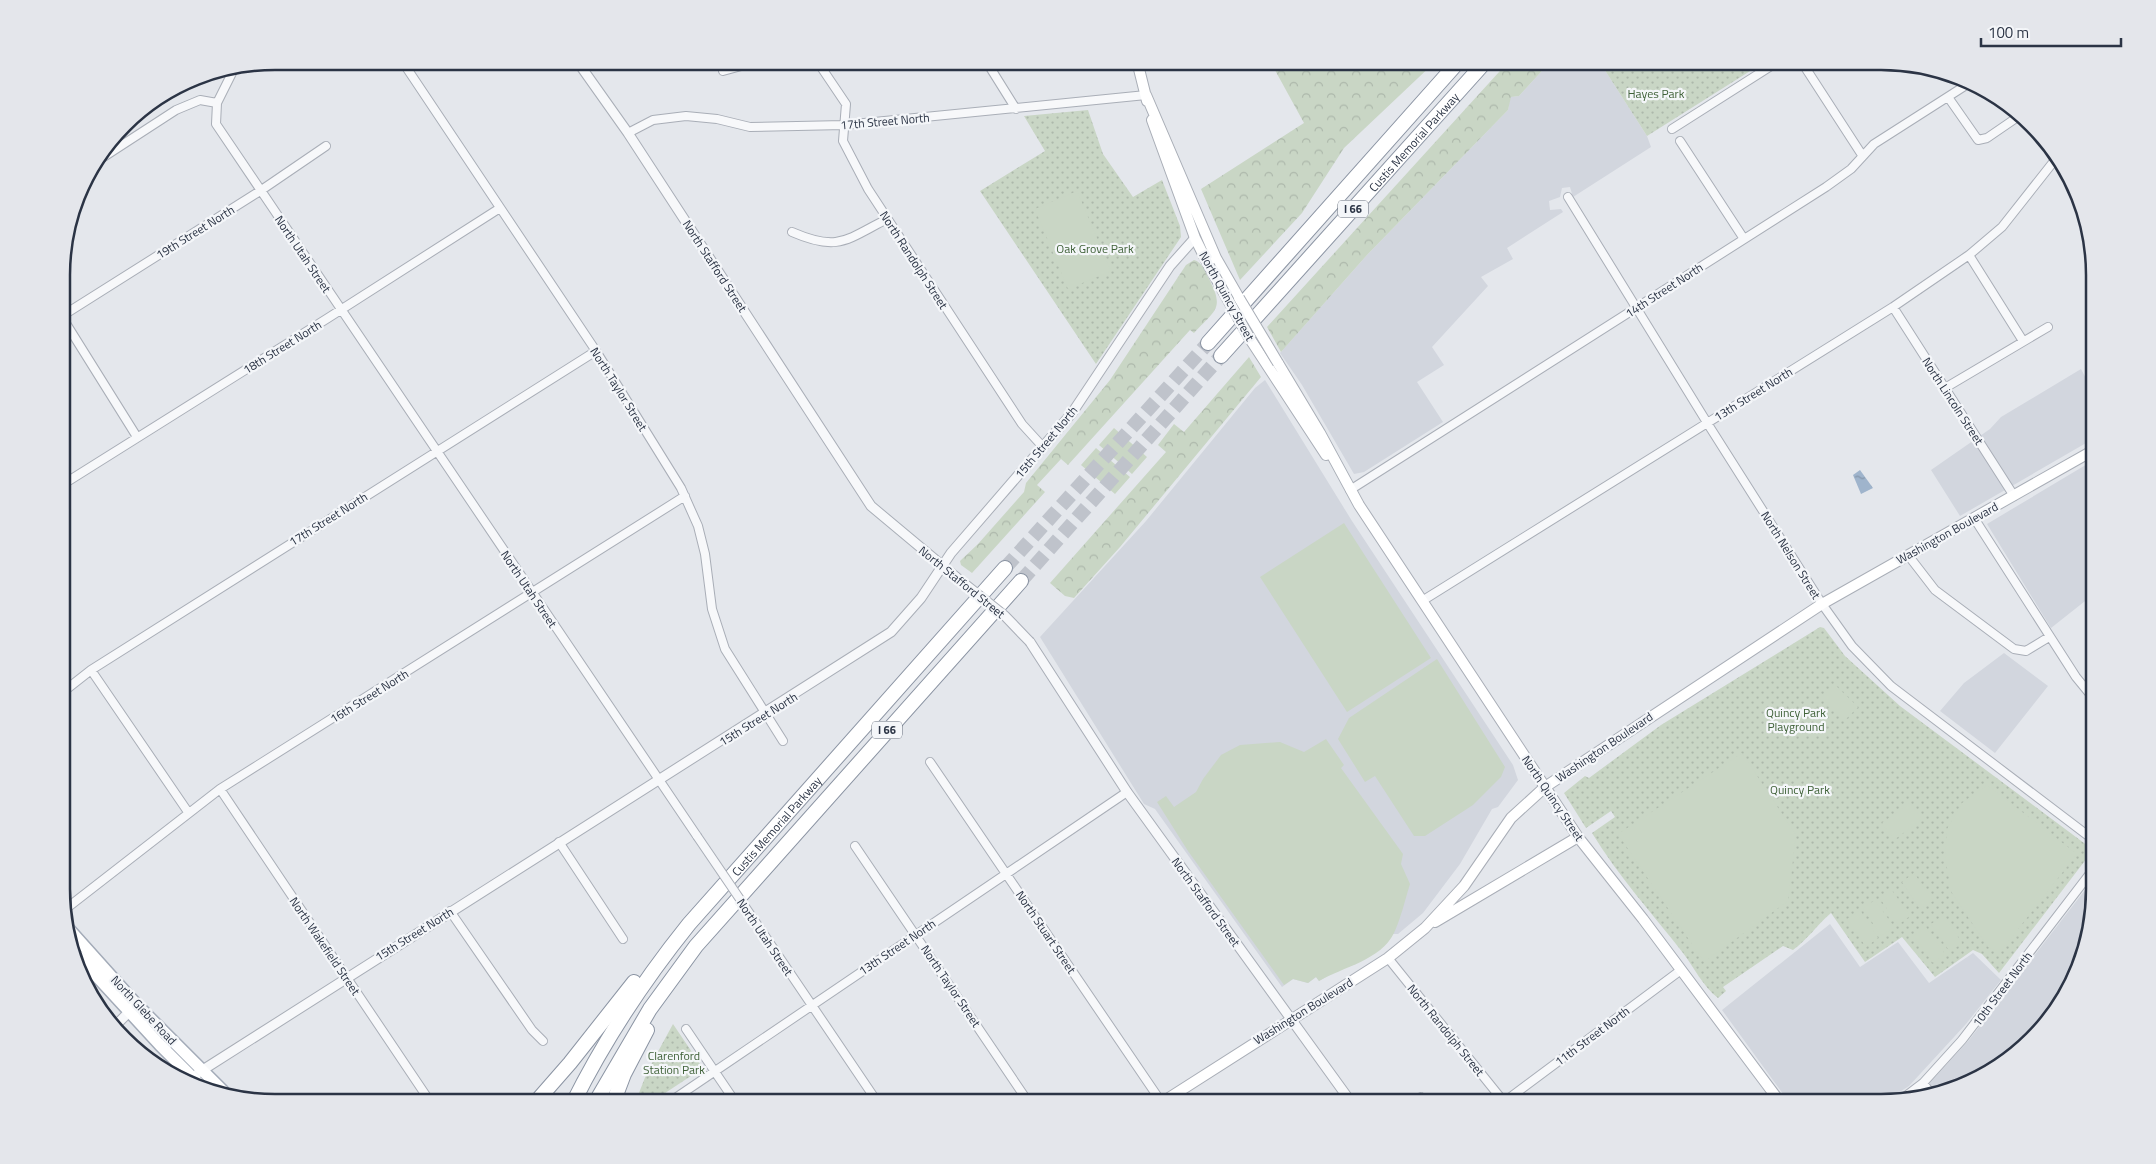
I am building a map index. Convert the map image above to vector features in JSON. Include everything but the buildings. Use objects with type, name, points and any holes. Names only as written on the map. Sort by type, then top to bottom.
[{"type":"highway","name":"Custis Memorial Parkway","points":[[1208,342],[1451,70]]},
{"type":"highway","name":"Custis Memorial Parkway","points":[[1221,356],[1478,70]]},
{"type":"highway","name":"Custis Memorial Parkway","points":[[578,1094],[600,1050],[656,966],[719,888],[1005,568]]},
{"type":"highway","name":"Custis Memorial Parkway","points":[[600,1094],[650,1009],[716,922],[1021,581]]},
{"type":"highway","points":[[543,1094],[593,1035],[691,908],[718,877],[773,827]]},
{"type":"highway","points":[[616,1094],[641,1040],[716,922]]},
{"type":"main road","name":"North Quincy Street","points":[[1139,70],[1155,132],[1195,238],[1250,339],[1274,367],[1320,433],[1350,490],[1578,837],[1774,1094]]},
{"type":"main road","name":"North Quincy Street","points":[[1146,95],[1216,258],[1274,367]]},
{"type":"main road","name":"Washington Boulevard","points":[[1173,1094],[1388,958],[1425,928],[1464,886],[1511,818],[1544,787],[1822,604],[2086,455]]},
{"type":"main road","points":[[1425,928],[1578,837]]},
{"type":"main road","name":"North Glebe Road","points":[[76,940],[132,1008]]},
{"type":"main road","name":"North Glebe Road","points":[[83,961],[132,1008],[198,1078]]},
{"type":"street","name":"North Taylor Street","points":[[408,70],[596,351],[685,496],[698,526],[706,554],[712,609],[725,649],[783,742]]},
{"type":"street","name":"North Stafford Street","points":[[583,70],[628,133],[870,506],[1005,616],[1030,642],[1127,792],[1345,1094]]},
{"type":"street","name":"North Randolph Street","points":[[823,70],[846,104],[843,141],[868,189],[1022,424],[1043,447]]},
{"type":"street","points":[[992,70],[1016,109]]},
{"type":"street","points":[[1672,129],[1765,70]]},
{"type":"street","points":[[1807,70],[1862,155]]},
{"type":"street","points":[[110,153],[176,110],[200,100],[216,103],[231,75]]},
{"type":"street","name":"14th Street North","points":[[1350,490],[1826,187],[1851,169],[1874,144],[1963,87]]},
{"type":"street","name":"17th Street North","points":[[628,133],[653,120],[686,116],[717,119],[750,127],[844,126],[1146,95]]},
{"type":"street","points":[[1948,97],[1978,140],[1987,138],[2014,119]]},
{"type":"street","name":"North Utah Street","points":[[216,103],[216,124],[260,191],[872,1094]]},
{"type":"street","points":[[1680,141],[1744,239]]},
{"type":"street","name":"19th Street North","points":[[70,312],[260,191],[326,146]]},
{"type":"street","name":"13th Street North","points":[[1422,601],[1892,307],[1969,255],[2002,227],[2052,163]]},
{"type":"street","name":"North Nelson Street","points":[[1568,197],[1636,309],[1822,604],[1852,646],[1892,686],[2086,834]]},
{"type":"street","name":"18th Street North","points":[[70,480],[500,208]]},
{"type":"street","points":[[792,232],[816,242],[840,243],[887,219]]},
{"type":"street","name":"15th Street North","points":[[198,1078],[346,977],[450,910],[766,714],[891,632],[921,598],[942,565],[1072,413],[1170,266],[1204,230]]},
{"type":"street","points":[[1969,255],[2024,342]]},
{"type":"street","name":"North Lincoln Street","points":[[1892,307],[2014,496]]},
{"type":"street","points":[[1945,388],[2048,327]]},
{"type":"street","points":[[70,330],[137,437]]},
{"type":"street","name":"17th Street North","points":[[70,686],[91,670],[596,351]]},
{"type":"street","name":"16th Street North","points":[[70,905],[220,789],[685,496]]},
{"type":"street","points":[[1974,518],[2049,637],[2086,690]]},
{"type":"street","points":[[1908,555],[1936,590],[2014,648],[2026,651],[2049,637]]},
{"type":"street","points":[[91,670],[188,812]]},
{"type":"street","name":"North Stuart Street","points":[[930,762],[1156,1094]]},
{"type":"street","name":"North Wakefield Street","points":[[220,789],[425,1094]]},
{"type":"street","name":"13th Street North","points":[[682,1094],[1127,792]]},
{"type":"street","points":[[559,842],[623,940]]},
{"type":"street","name":"North Taylor Street","points":[[855,846],[1024,1094]]},
{"type":"street","name":"10th Street North","points":[[1912,1091],[1923,1083],[1987,1010],[2086,880]]},
{"type":"street","points":[[450,910],[532,1030],[543,1041]]},
{"type":"street","name":"North Randolph Street","points":[[1388,958],[1498,1094]]},
{"type":"street","name":"11th Street North","points":[[1515,1094],[1681,970]]},
{"type":"street","points":[[119,1022],[132,1008]]},
{"type":"street","points":[[686,1029],[730,1094]]},
{"type":"street","points":[[1923,1083],[1927,1089]]},
{"type":"shaded area","points":[[1543,70],[1605,70],[1647,136],[1651,147],[1573,197],[1570,187],[1562,188],[1560,197],[1549,201],[1550,210],[1561,209],[1563,212],[1507,248],[1513,259],[1481,277],[1488,286],[1432,347],[1444,365],[1417,382],[1443,422],[1364,472],[1354,474],[1302,385],[1280,353],[1367,255],[1508,110],[1510,97],[1519,96]]},
{"type":"shaded area","points":[[2081,369],[2086,379],[2086,443],[1960,516],[1931,470],[1990,429],[2001,417]]},
{"type":"shaded area","points":[[1265,380],[1352,521],[1513,765],[1518,780],[1498,807],[1492,809],[1460,864],[1423,913],[1398,934],[1393,934],[1386,944],[1356,964],[1338,970],[1319,981],[1316,977],[1308,983],[1293,979],[1282,987],[1155,809],[1144,804],[1040,637],[1146,521],[1255,388]]},
{"type":"shaded area","points":[[2086,465],[2086,600],[2051,628],[1987,524]]},
{"type":"shaded area","points":[[2004,653],[2048,686],[1995,753],[1940,711],[1964,683]]},
{"type":"shaded area","points":[[2086,889],[2082,929],[2075,955],[2059,992],[2044,1014],[2006,1052],[1984,1067],[1947,1083],[1920,1090],[1936,1076],[1969,1040]]},
{"type":"shaded area","points":[[1830,924],[1860,967],[1898,942],[1929,983],[1973,953],[2001,980],[1966,1024],[1909,1086],[1895,1094],[1783,1094],[1722,1010]]},
{"type":"green space","points":[[1275,70],[1426,70],[1344,148],[1302,213],[1240,280],[1201,189],[1304,123]]},
{"type":"green space","points":[[1501,70],[1543,70],[1519,96],[1511,97],[1508,110],[1367,255],[1281,352],[1267,327]]},
{"type":"green space","name":"Hayes Park","points":[[1605,70],[1752,70],[1647,136]]},
{"type":"green space","name":"Oak Grove Park","points":[[1088,110],[1103,154],[1133,197],[1162,180],[1180,226],[1181,237],[1096,364],[980,191],[1045,151],[1024,116]]},
{"type":"green space","points":[[1077,191],[1111,271],[1068,289],[1035,209]]},
{"type":"green space","points":[[1194,260],[1203,267],[1216,296],[1216,308],[1213,313],[1194,333],[1190,330],[1068,465],[1061,459],[1037,485],[1045,492],[972,573],[961,565],[960,561],[978,544],[1024,492],[1026,483],[1110,380],[1186,265]]},
{"type":"green space","points":[[1249,357],[1261,377],[1120,547],[1074,598],[1065,596],[1050,583],[1166,452],[1158,445],[1174,424],[1184,432]]},
{"type":"green space","points":[[1114,428],[1147,457],[1132,474],[1099,445]]},
{"type":"green space","points":[[1096,448],[1130,477],[1115,494],[1081,465]]},
{"type":"green space","points":[[1344,523],[1431,658],[1347,712],[1260,577]]},
{"type":"green space","name":"Quincy Park","points":[[1820,627],[1824,628],[1845,656],[1900,706],[2086,845],[2086,859],[1999,973],[1982,954],[1973,950],[1935,977],[1902,937],[1865,962],[1831,913],[1793,950],[1783,946],[1723,987],[1726,991],[1718,998],[1703,983],[1683,953],[1624,879],[1592,833],[1615,817],[1611,811],[1586,828],[1564,793],[1585,776],[1589,778],[1661,725]]},
{"type":"green space","points":[[1437,659],[1505,767],[1501,777],[1473,805],[1425,836],[1414,836],[1375,776],[1365,782],[1338,739],[1349,718]]},
{"type":"green space","points":[[1834,684],[1858,707],[1844,721],[1821,698]]},
{"type":"green space","points":[[1326,739],[1344,765],[1341,768],[1403,854],[1401,864],[1410,884],[1394,933],[1380,950],[1361,962],[1319,981],[1316,977],[1308,983],[1293,979],[1284,985],[1188,851],[1157,802],[1166,796],[1174,807],[1196,792],[1221,755],[1240,745],[1280,742],[1304,752]]},
{"type":"green space","points":[[1742,753],[1796,835],[1788,901],[1704,962],[1618,834]]},
{"type":"green space","points":[[1987,785],[2077,854],[2000,952],[1988,947],[1952,893],[1945,858],[1947,829],[1962,803]]},
{"type":"green space","points":[[1910,803],[1922,819],[1894,840],[1882,823]]},
{"type":"green space","points":[[1914,873],[1933,901],[1920,909],[1902,882]]},
{"type":"green space","points":[[1891,889],[1910,916],[1898,925],[1879,897]]},
{"type":"green space","points":[[1875,900],[1894,927],[1881,936],[1863,908]]},
{"type":"green space","points":[[1860,910],[1878,938],[1866,947],[1847,919]]},
{"type":"green space","points":[[1944,915],[1962,943],[1950,952],[1931,924]]},
{"type":"green space","points":[[1926,927],[1945,954],[1933,963],[1914,936]]},
{"type":"green space","name":"Clarenford Station Park","points":[[673,1024],[700,1064],[700,1070],[664,1094],[639,1094],[648,1070]]},
{"type":"water","points":[[1860,470],[1873,488],[1861,494],[1853,475]]},
{"type":"tunnel","points":[[1005,568],[1208,343]]},
{"type":"tunnel","points":[[1021,581],[1221,356]]},
{"type":"park label","name":"Quincy Park Playground","points":[[1796,719]]}]
